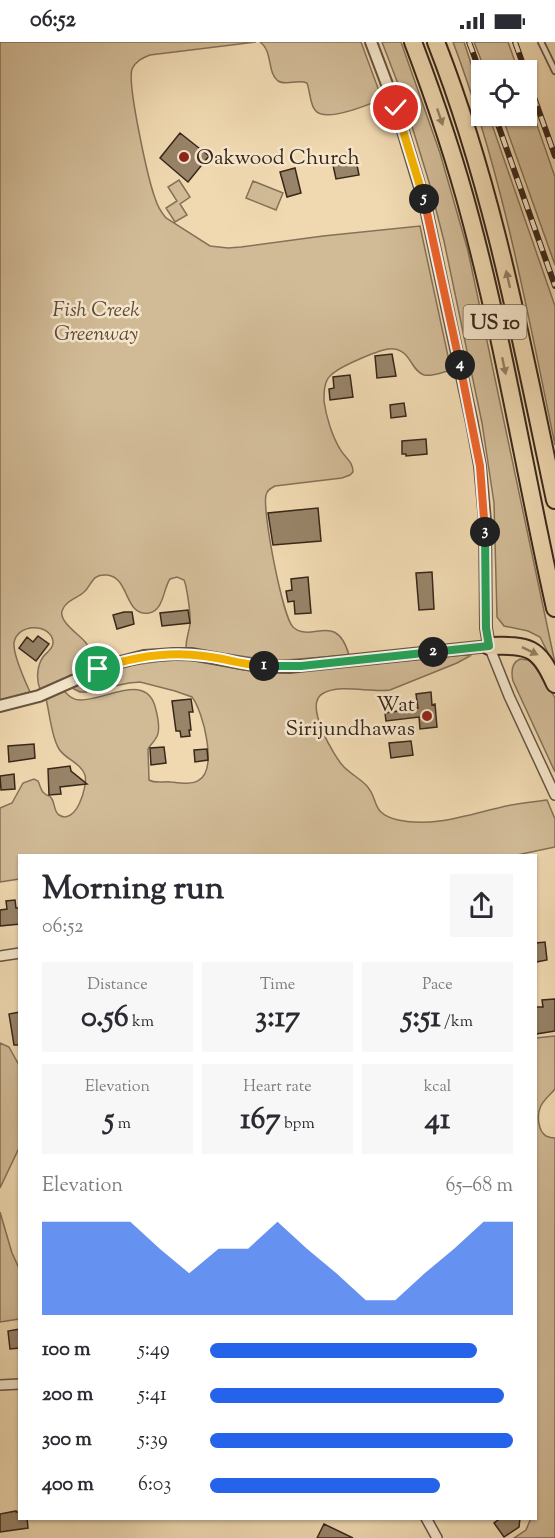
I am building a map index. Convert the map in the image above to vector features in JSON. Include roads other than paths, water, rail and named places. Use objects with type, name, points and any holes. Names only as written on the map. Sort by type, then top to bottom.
[{"type":"highway","name":"US 10","points":[[413,42],[447,138],[472,221],[555,608]]},
{"type":"highway","name":"US 10","points":[[436,42],[465,121],[495,222],[555,500]]},
{"type":"highway","points":[[489,646],[516,646],[532,651],[544,661],[555,684]]},
{"type":"street","points":[[371,42],[415,166],[472,423],[480,466],[485,521],[486,628],[489,646],[509,696],[555,795]]},
{"type":"street","points":[[0,706],[39,696],[109,665],[144,656],[191,654],[258,666],[289,667],[489,646]]},
{"type":"street","points":[[0,956],[18,953]]},
{"type":"street","points":[[0,1385],[18,1384]]},
{"type":"street","points":[[427,1520],[437,1538]]},
{"type":"lane","points":[[541,42],[555,72]]},
{"type":"railway","points":[[469,42],[476,60]]},
{"type":"railway","points":[[515,42],[521,60]]},
{"type":"railway","points":[[537,106],[555,156]]},
{"type":"railway","points":[[499,126],[555,286]]},
{"type":"place","name":"Oakwood Church","points":[[184,157]]},
{"type":"place","name":"Wat Sirijundhawas","points":[[427,716]]},
{"type":"park label","name":"Fish Creek Greenway","points":[[96,321]]}]
